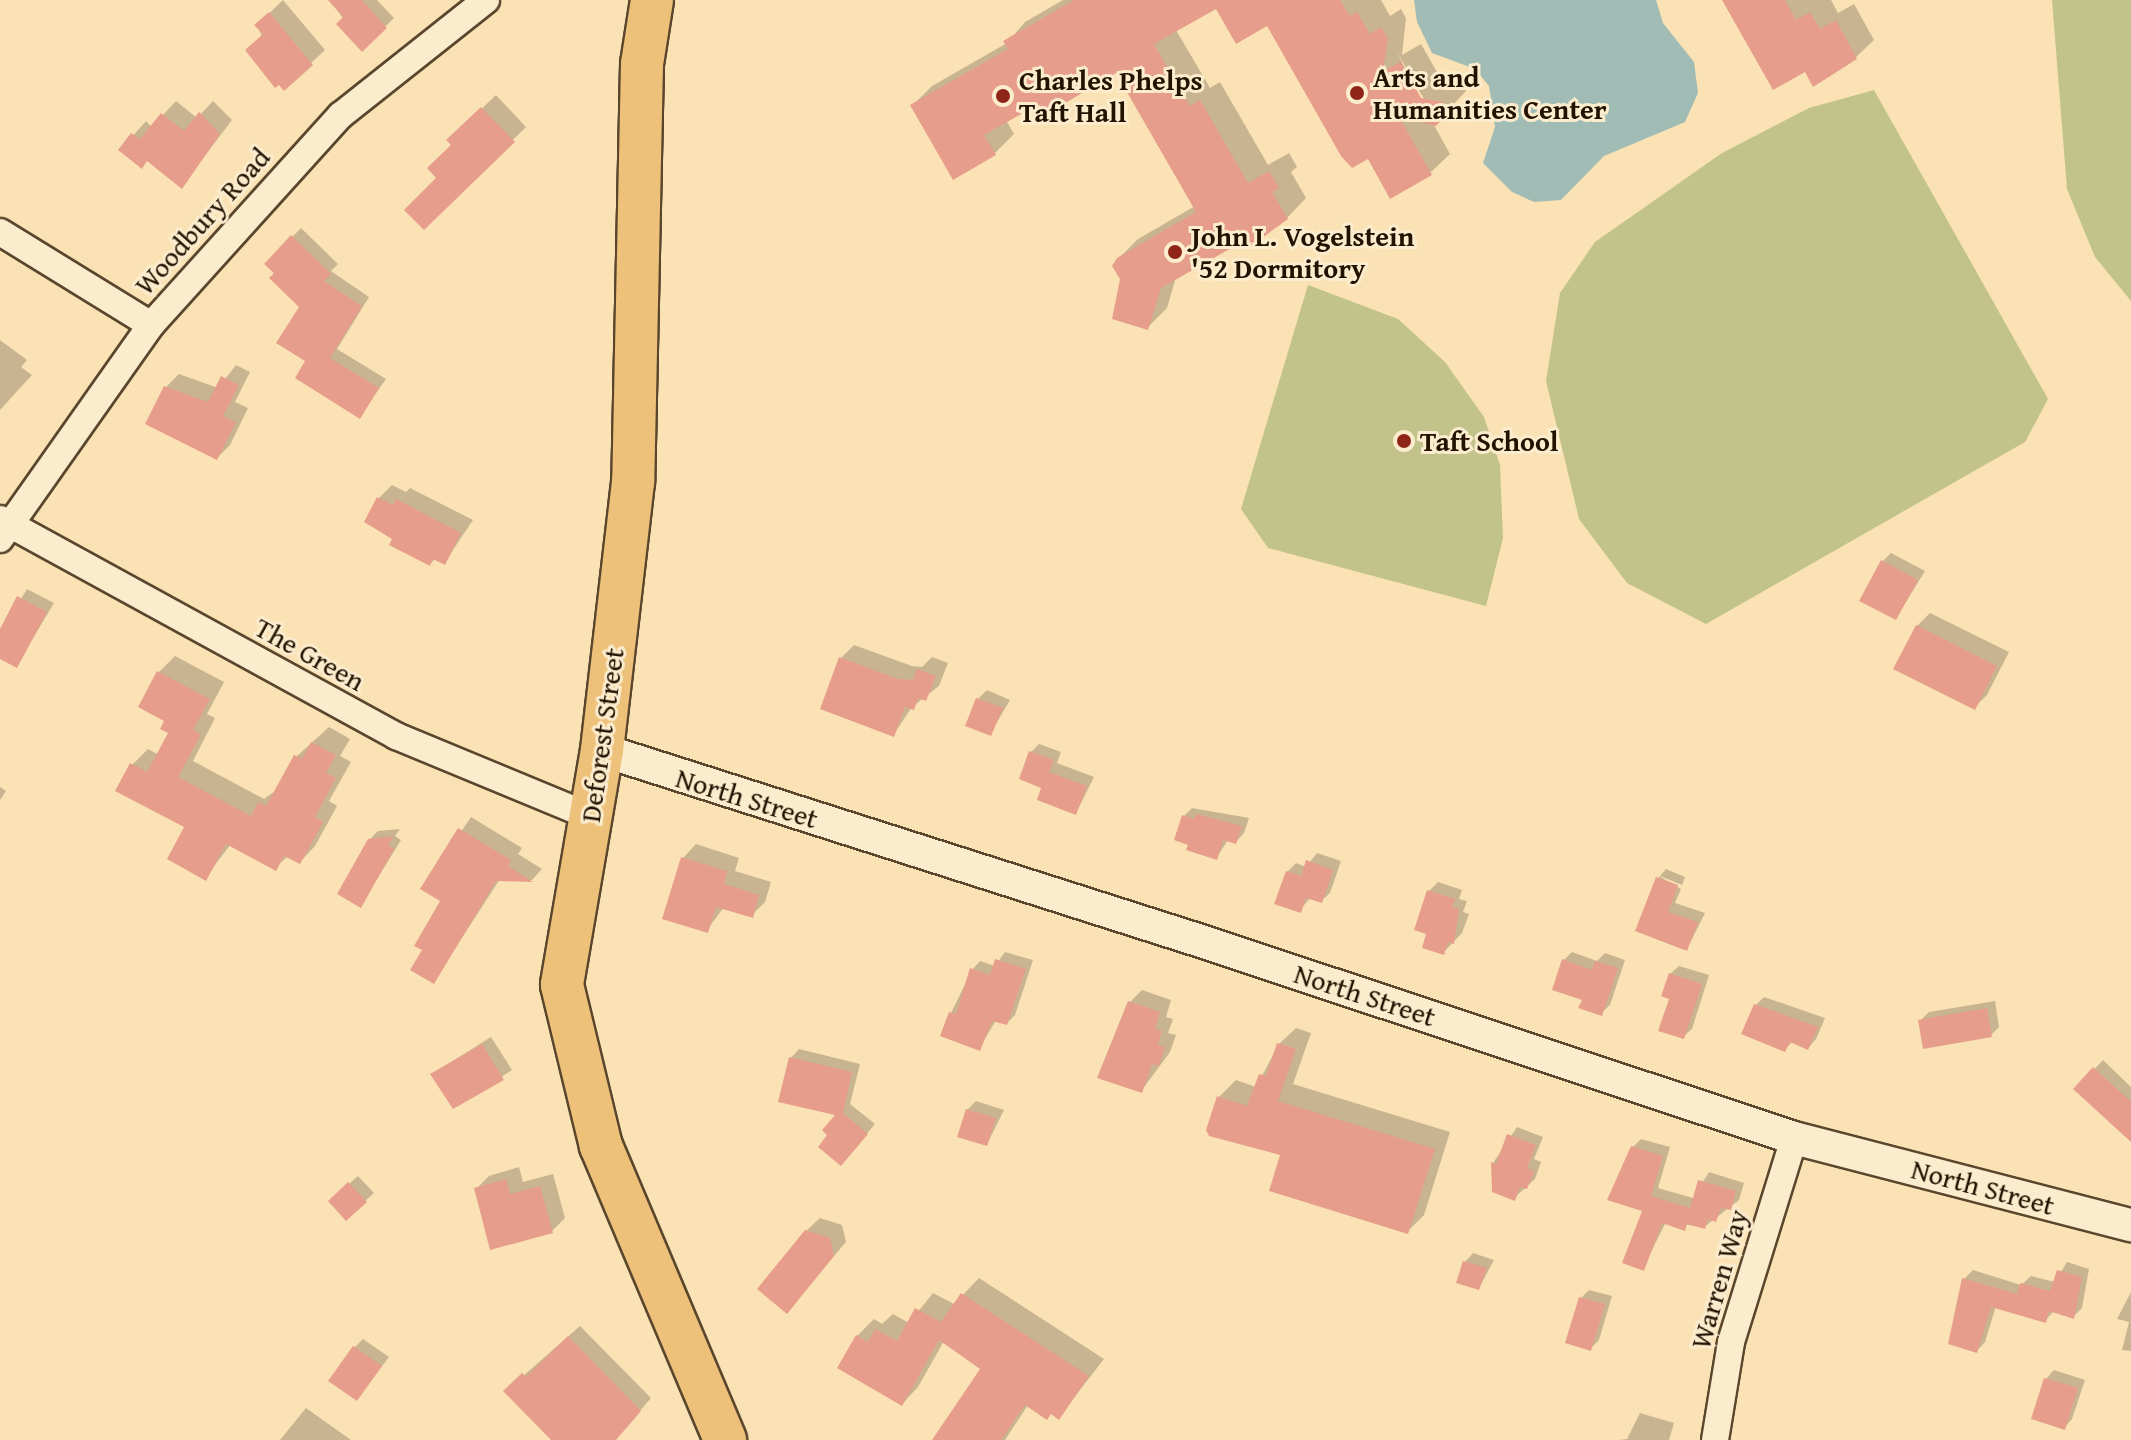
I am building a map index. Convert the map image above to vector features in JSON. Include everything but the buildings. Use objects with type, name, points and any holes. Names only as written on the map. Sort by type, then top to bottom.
[{"type":"main road","name":"Deforest Street","points":[[652,0],[642,64],[633,482],[602,750],[562,985],[581,1077],[601,1146],[725,1440]]},
{"type":"street","name":"Woodbury Road","points":[[3,528],[151,325],[341,115],[486,0]]},
{"type":"street","points":[[0,232],[151,325]]},
{"type":"street","name":"The Green","points":[[3,528],[368,722],[592,817]]},
{"type":"street","name":"North Street","points":[[602,750],[1207,943],[1794,1138],[2131,1225]]},
{"type":"street","name":"Warren Way","points":[[1715,1440],[1731,1342],[1794,1138]]},
{"type":"green space","points":[[2052,0],[2131,0],[2131,301],[2095,257],[2067,189]]},
{"type":"green space","points":[[1874,90],[2048,399],[2025,442],[1706,624],[1627,583],[1579,519],[1546,381],[1560,293],[1595,242],[1722,153],[1809,108]]},
{"type":"green space","points":[[1308,285],[1398,319],[1445,362],[1484,417],[1500,465],[1503,538],[1486,606],[1268,548],[1241,509]]},
{"type":"water","points":[[1414,0],[1656,0],[1663,23],[1694,62],[1698,93],[1685,122],[1604,156],[1561,200],[1534,202],[1512,192],[1483,163],[1495,127],[1489,86],[1475,69],[1432,53],[1417,22]]},
{"type":"place","name":"Arts and Humanities Center","points":[[1357,93]]},
{"type":"place","name":"Charles Phelps Taft Hall","points":[[1003,96]]},
{"type":"place","name":"John L. Vogelstein '52 Dormitory","points":[[1175,252]]},
{"type":"place","name":"Taft School","points":[[1404,441]]}]
